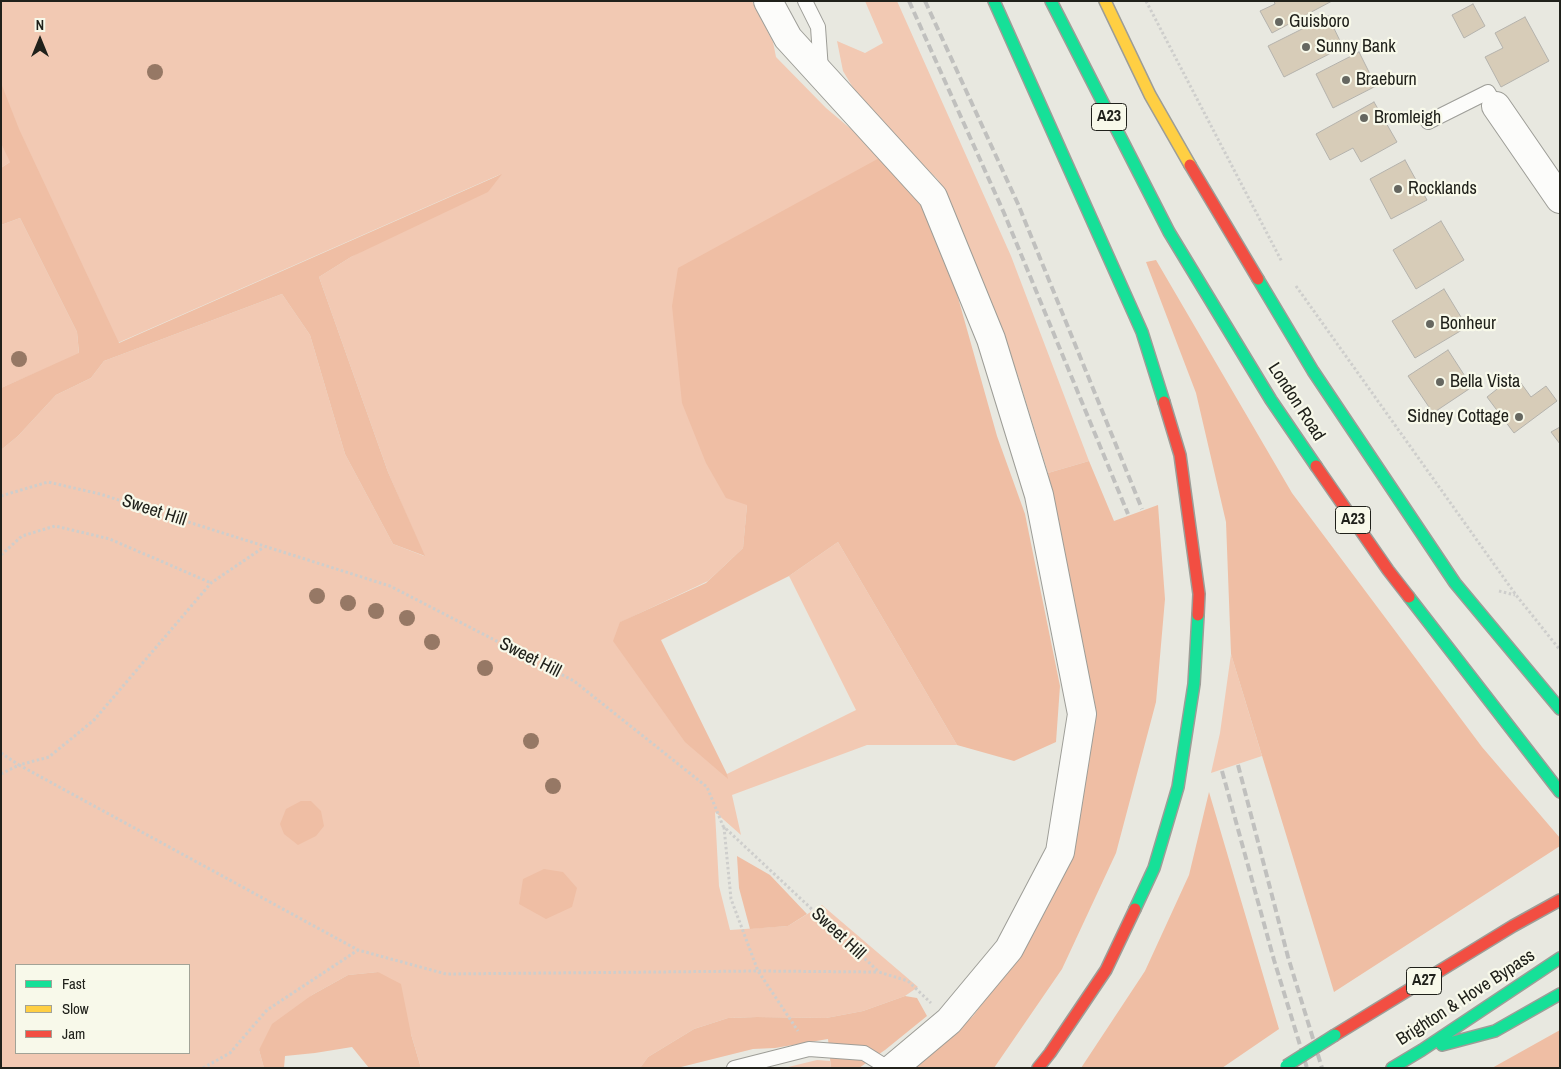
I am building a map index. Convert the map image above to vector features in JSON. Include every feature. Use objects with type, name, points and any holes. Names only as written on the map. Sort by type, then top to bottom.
[{"type":"highway","points":[[994,1],[1142,332],[1180,454],[1200,594],[1194,684],[1178,787],[1154,868],[1106,970],[1038,1068]]},
{"type":"highway","name":"London Road","points":[[1051,1],[1170,232],[1271,400],[1388,570],[1560,792]]},
{"type":"highway","name":"London Road","points":[[1105,1],[1155,103],[1212,204],[1313,371],[1455,583],[1560,709]]},
{"type":"highway","name":"A27","points":[[1513,926],[1560,889]]},
{"type":"highway","name":"Brighton & Hove Bypass","points":[[1285,1067],[1513,926],[1560,900]]},
{"type":"highway","name":"Brighton & Hove Bypass","points":[[1392,1068],[1560,958]]},
{"type":"highway","points":[[1422,1050],[1495,1031],[1560,994]]},
{"type":"street","points":[[768,1],[788,38],[933,197],[991,339],[1038,495],[1082,714],[1060,852],[1009,949],[949,1021],[893,1068]]},
{"type":"street","points":[[1496,106],[1560,199]]},
{"type":"lane","points":[[805,1],[818,27],[821,74]]},
{"type":"lane","points":[[1428,122],[1488,92],[1496,106]]},
{"type":"lane","points":[[734,1068],[808,1049],[864,1053],[888,1068]]},
{"type":"path","points":[[1146,1],[1284,268]]},
{"type":"path","points":[[1295,284],[1516,595],[1560,650]]},
{"type":"path","name":"Sweet Hill","points":[[1,496],[48,482],[100,494],[390,586],[574,680],[707,787],[723,826],[879,972],[908,981],[949,1021]]},
{"type":"path","points":[[1,555],[22,536],[55,526],[110,539],[211,583]]},
{"type":"path","points":[[1,774],[19,765],[49,758],[94,720],[211,583],[265,546]]},
{"type":"path","points":[[1,753],[19,765],[358,950],[446,974],[758,971],[879,972]]},
{"type":"path","points":[[723,826],[731,899],[758,971],[808,1049]]},
{"type":"path","points":[[203,1068],[230,1053],[267,1010],[358,950]]},
{"type":"shaded area","points":[[1,1],[752,1],[773,42],[776,57],[826,108],[883,156],[747,505],[743,548],[708,581],[621,622],[727,778],[727,774],[856,710],[789,576],[838,542],[957,745],[867,745],[732,795],[741,835],[715,812],[719,886],[730,930],[788,926],[822,905],[918,987],[905,996],[863,1011],[826,1018],[728,1018],[694,1029],[648,1057],[640,1068],[421,1068],[411,1034],[378,972],[348,975],[312,995],[259,1050],[264,1068],[1,1068],[1,450],[18,436],[56,395],[91,378],[104,361],[282,294],[310,335],[345,454],[393,544],[424,556],[388,472],[319,277],[351,257],[501,174],[104,349],[19,156],[1,168]]},
{"type":"shaded area","points":[[865,1],[897,1],[1011,256],[1089,461],[1048,473],[1018,376],[938,180],[861,101],[843,71],[837,41],[865,53],[883,43]]},
{"type":"shaded area","points":[[1,83],[19,129],[119,343],[502,174],[488,192],[351,257],[319,277],[388,472],[425,556],[393,544],[345,454],[310,335],[282,294],[104,361],[91,378],[56,395],[18,436],[1,450],[1,388],[79,353],[77,332],[20,218],[1,225],[1,168],[10,162],[1,143]]},
{"type":"shaded area","points":[[883,156],[924,206],[948,262],[997,436],[1025,514],[1060,686],[1056,742],[1014,761],[957,745],[838,542],[789,576],[661,640],[728,779],[685,742],[613,641],[620,622],[706,583],[743,548],[747,505],[726,498],[706,463],[682,403],[672,306],[678,268]]},
{"type":"shaded area","points":[[20,218],[77,332],[79,354],[1,388],[1,225]]},
{"type":"shaded area","points":[[1156,260],[1292,493],[1482,747],[1560,838],[1560,846],[1334,992],[1231,654],[1226,522],[1196,393],[1146,262]]},
{"type":"shaded area","points":[[1089,461],[1114,521],[1158,505],[1165,599],[1156,702],[1116,853],[1062,969],[994,1068],[915,1068],[973,1016],[1030,940],[1069,853],[1091,712],[1048,473]]},
{"type":"shaded area","points":[[1231,654],[1262,756],[1211,773],[1220,733]]},
{"type":"shaded area","points":[[1209,792],[1279,1029],[1222,1068],[1081,1068],[1145,971],[1189,875]]},
{"type":"shaded area","points":[[301,801],[311,801],[321,811],[324,826],[316,836],[298,845],[284,834],[280,824],[286,809]]},
{"type":"shaded area","points":[[737,856],[770,875],[807,914],[788,926],[750,929],[739,888]]},
{"type":"shaded area","points":[[544,869],[563,872],[577,888],[572,907],[546,919],[519,904],[523,879]]},
{"type":"shaded area","points":[[378,972],[401,984],[411,1034],[421,1068],[369,1068],[352,1047],[285,1056],[284,1068],[264,1068],[259,1050],[272,1024],[312,995],[348,975]]},
{"type":"shaded area","points":[[905,996],[917,998],[927,1016],[859,1068],[831,1068],[828,1039],[775,1048],[753,1049],[677,1068],[640,1068],[648,1057],[694,1029],[728,1018],[826,1018],[863,1011]]},
{"type":"shaded area","points":[[1560,1030],[1560,1068],[1492,1068]]},
{"type":"shaded area","points":[[817,1060],[830,1061],[831,1068],[784,1068]]},
{"type":"building","name":"Guisboro","points":[[1274,1],[1332,1],[1272,33],[1260,11],[1275,4]]},
{"type":"building","points":[[1473,4],[1485,26],[1464,38],[1452,15]]},
{"type":"building","name":"Sunny Bank","points":[[1328,16],[1343,47],[1284,77],[1268,46]]},
{"type":"building","points":[[1525,17],[1549,61],[1501,87],[1485,57],[1503,48],[1495,33]]},
{"type":"building","name":"Braeburn","points":[[1359,52],[1376,86],[1333,108],[1316,74]]},
{"type":"building","name":"Bromleigh","points":[[1374,102],[1397,142],[1361,162],[1353,148],[1330,160],[1316,134]]},
{"type":"building","name":"Rocklands","points":[[1405,160],[1427,200],[1391,219],[1370,179]]},
{"type":"building","points":[[1441,221],[1464,260],[1416,289],[1393,250]]},
{"type":"building","name":"Bonheur","points":[[1444,289],[1467,327],[1415,358],[1392,321]]},
{"type":"building","name":"Bella Vista","points":[[1448,350],[1472,387],[1433,413],[1408,376]]},
{"type":"building","name":"Sidney Cottage","points":[[1515,375],[1531,397],[1546,386],[1557,401],[1514,433],[1487,397]]},
{"type":"building","points":[[1560,427],[1560,444],[1551,432]]},
{"type":"railway","points":[[909,1],[1004,213],[1128,514]]},
{"type":"railway","points":[[925,1],[1018,204],[1142,509]]},
{"type":"railway","points":[[1238,765],[1288,957],[1322,1068]]},
{"type":"railway","points":[[1222,771],[1274,960],[1307,1068]]},
{"type":"traffic: fast","points":[[994,1],[1142,332],[1164,402]]},
{"type":"traffic: fast","points":[[1051,1],[1169,232],[1271,400],[1316,466]]},
{"type":"traffic: fast","points":[[1258,279],[1313,371],[1455,583],[1560,709]]},
{"type":"traffic: fast","points":[[1409,597],[1560,792]]},
{"type":"traffic: fast","points":[[1135,909],[1154,868],[1178,787],[1194,684],[1198,615]]},
{"type":"traffic: fast","points":[[1392,1068],[1560,958]]},
{"type":"traffic: fast","points":[[1442,1045],[1495,1031],[1560,994]]},
{"type":"traffic: fast","points":[[1286,1066],[1335,1035]]},
{"type":"traffic: slow","points":[[1105,1],[1150,95],[1190,165]]},
{"type":"traffic: jam","points":[[1190,165],[1258,279]]},
{"type":"traffic: jam","points":[[1164,402],[1180,455],[1199,594],[1198,615]]},
{"type":"traffic: jam","points":[[1316,466],[1409,597]]},
{"type":"traffic: jam","points":[[1335,1035],[1513,926],[1560,900]]},
{"type":"traffic: jam","points":[[1038,1068],[1106,970],[1135,909]]},
{"type":"place","name":"Guisboro","points":[[1279,22]]},
{"type":"place","name":"Sunny Bank","points":[[1306,47]]},
{"type":"place","name":"Braeburn","points":[[1346,80]]},
{"type":"place","name":"Bromleigh","points":[[1364,118]]},
{"type":"place","name":"Rocklands","points":[[1398,189]]},
{"type":"place","name":"Bonheur","points":[[1430,324]]},
{"type":"place","name":"Bella Vista","points":[[1440,382]]},
{"type":"place","name":"Sidney Cottage","points":[[1519,417]]}]
